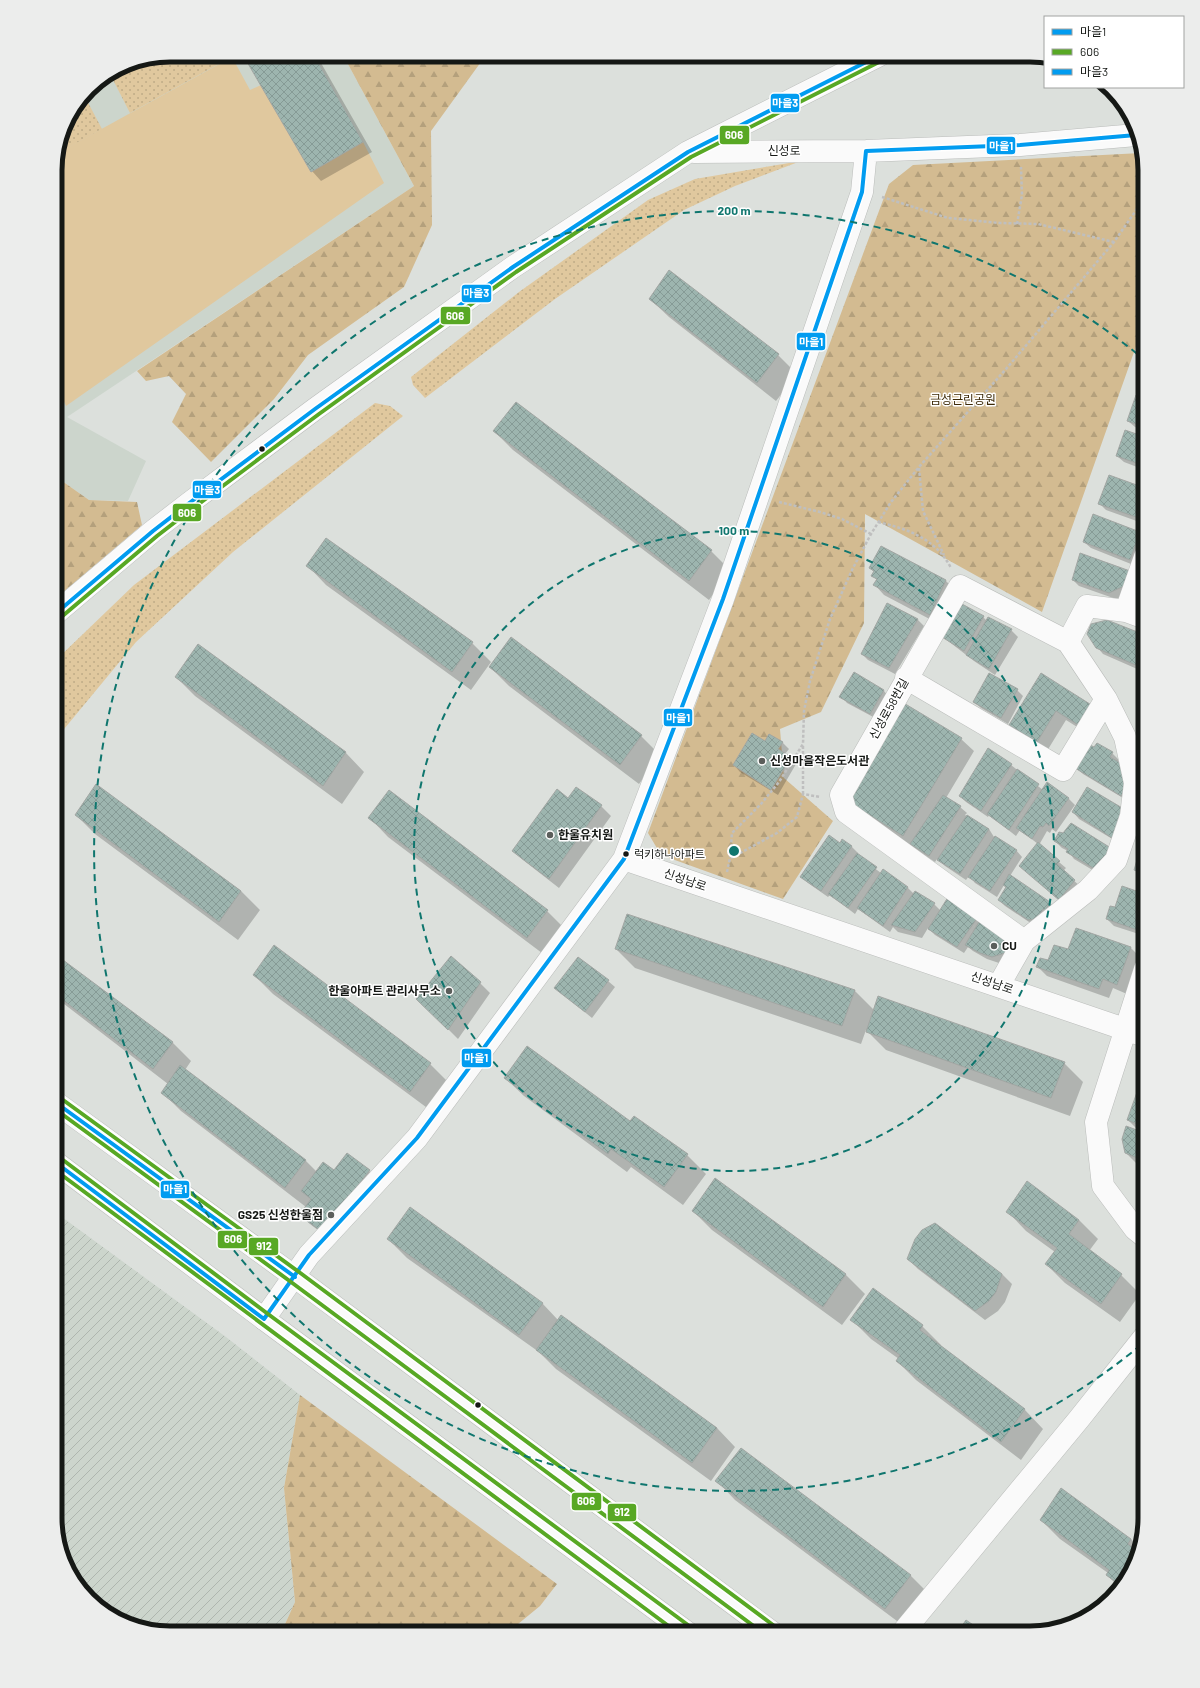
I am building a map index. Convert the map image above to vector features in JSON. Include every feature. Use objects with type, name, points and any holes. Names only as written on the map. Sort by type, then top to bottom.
[{"type":"street","points":[[62,608],[153,531],[315,409],[513,267],[688,152],[866,62]]},
{"type":"street","name":"신성로","points":[[688,152],[866,151],[1020,144],[1132,135]]},
{"type":"street","points":[[264,1319],[310,1255],[417,1138],[624,859],[723,599],[758,498],[862,192],[866,151]]},
{"type":"street","points":[[960,586],[1068,642],[1106,699],[1125,737],[1135,783],[1131,816],[1116,860],[1088,890],[1024,941],[998,985]]},
{"type":"street","name":"신성로58번길","points":[[843,802],[840,795],[960,586]]},
{"type":"street","points":[[1068,642],[1087,606],[1135,615],[1138,598]]},
{"type":"street","points":[[906,678],[1063,770],[1106,699]]},
{"type":"street","points":[[843,802],[846,812],[1024,941]]},
{"type":"street","name":"신성남로","points":[[624,859],[1135,1032]]},
{"type":"street","points":[[1138,1013],[1135,1032],[1096,1122],[1103,1186],[1138,1231]]},
{"type":"street","points":[[62,1107],[295,1277],[764,1626]]},
{"type":"street","points":[[62,1167],[679,1626]]},
{"type":"street","points":[[908,1626],[1074,1425],[1138,1345]]},
{"type":"path","points":[[1017,224],[1022,195],[1020,144]]},
{"type":"path","points":[[862,192],[948,218],[1017,224],[1038,224],[1114,242]]},
{"type":"path","points":[[730,858],[777,833],[797,816],[803,794],[804,711],[810,681],[830,619],[852,570],[878,522],[891,502],[919,467],[1011,364],[1114,242],[1138,207]]},
{"type":"path","points":[[919,467],[922,511],[960,586]]},
{"type":"path","points":[[758,498],[820,512],[842,519],[871,534]]},
{"type":"path","points":[[878,522],[905,529],[925,539],[931,543],[947,560]]},
{"type":"path","points":[[722,892],[730,858],[732,833],[766,799],[787,771],[804,744]]},
{"type":"path","points":[[803,794],[843,802]]},
{"type":"shaded area","points":[[163,62],[347,62],[414,186],[67,417],[146,461],[128,501],[89,500],[62,481],[62,163],[70,128],[76,116],[89,99],[104,84],[128,70],[149,64]]},
{"type":"shaded area","points":[[163,62],[222,62],[130,113],[112,79],[122,73],[149,64]]},
{"type":"shaded area","points":[[223,62],[235,62],[250,90],[261,85],[311,172],[363,142],[384,183],[66,406],[62,397],[62,163],[64,149]]},
{"type":"shaded area","points":[[87,101],[102,129],[64,150],[70,128],[76,116]]},
{"type":"shaded area","points":[[801,161],[735,186],[684,210],[555,299],[425,398],[413,385],[411,377],[519,292],[648,200],[695,179]]},
{"type":"shaded area","points":[[375,403],[390,406],[403,416],[233,552],[136,642],[62,732],[62,654],[134,585]]},
{"type":"shaded area","points":[[62,1217],[226,1337],[300,1395],[284,1488],[295,1602],[284,1626],[163,1626],[135,1620],[110,1608],[84,1584],[76,1572],[70,1560],[66,1546],[62,1518]]},
{"type":"green space","points":[[347,62],[481,62],[431,131],[432,225],[404,287],[308,355],[274,399],[211,462],[172,422],[186,394],[169,376],[146,381],[137,371],[414,186]]},
{"type":"green space","name":"금성근린공원","points":[[1136,153],[1138,170],[1138,341],[1042,612],[865,514],[864,623],[821,712],[780,729],[784,778],[833,821],[783,899],[661,855],[648,833],[889,184],[913,165]]},
{"type":"green space","points":[[62,481],[89,500],[137,502],[142,525],[62,593]]},
{"type":"green space","points":[[300,1395],[557,1584],[540,1606],[516,1626],[284,1626],[295,1602],[284,1488]]},
{"type":"building","points":[[247,62],[318,62],[363,142],[311,172]]},
{"type":"building","points":[[669,270],[779,354],[757,383],[649,299]]},
{"type":"building","points":[[1136,395],[1138,396],[1138,425],[1127,421]]},
{"type":"building","points":[[516,402],[712,550],[689,581],[493,431]]},
{"type":"building","points":[[1125,430],[1138,435],[1138,464],[1116,456]]},
{"type":"building","points":[[1109,475],[1138,485],[1138,518],[1098,504]]},
{"type":"building","points":[[1093,514],[1138,531],[1138,538],[1130,560],[1083,542]]},
{"type":"building","points":[[326,538],[473,642],[452,672],[306,566]]},
{"type":"building","points":[[881,546],[946,580],[930,615],[873,585],[877,579],[871,576],[874,571],[869,568]]},
{"type":"building","points":[[1080,553],[1130,571],[1124,586],[1109,593],[1072,580]]},
{"type":"building","points":[[887,603],[918,619],[889,668],[861,654]]},
{"type":"building","points":[[962,604],[984,616],[964,651],[942,637]]},
{"type":"building","points":[[988,617],[1012,629],[989,669],[966,655]]},
{"type":"building","points":[[1107,620],[1138,632],[1138,666],[1096,648],[1087,634],[1091,624]]},
{"type":"building","points":[[511,637],[642,735],[620,765],[489,667]]},
{"type":"building","points":[[198,644],[346,752],[323,786],[175,677]]},
{"type":"building","points":[[854,672],[884,690],[870,714],[839,697]]},
{"type":"building","points":[[989,673],[1018,689],[1001,718],[973,702]]},
{"type":"building","points":[[1041,673],[1093,706],[1080,726],[1056,711],[1037,742],[1009,725]]},
{"type":"building","points":[[902,702],[962,738],[903,836],[855,806],[850,794]]},
{"type":"building","name":"신성마을작은도서관","points":[[752,733],[765,741],[769,734],[783,742],[778,749],[791,757],[771,790],[733,765]]},
{"type":"building","points":[[1097,743],[1113,752],[1110,757],[1124,765],[1133,776],[1121,796],[1075,768],[1090,745],[1094,747]]},
{"type":"building","points":[[988,748],[1012,764],[981,811],[959,796]]},
{"type":"building","points":[[1017,769],[1039,784],[1009,830],[987,814]]},
{"type":"building","points":[[1047,782],[1069,798],[1049,826],[1046,823],[1043,827],[1040,826],[1032,839],[1016,828]]},
{"type":"building","points":[[96,784],[241,891],[219,922],[75,815]]},
{"type":"building","points":[[576,787],[602,805],[549,879],[512,851],[557,789],[568,798]]},
{"type":"building","points":[[1087,787],[1129,812],[1112,838],[1072,812]]},
{"type":"building","points":[[389,790],[548,910],[527,938],[368,818]]},
{"type":"building","points":[[943,795],[961,806],[929,856],[910,844]]},
{"type":"building","points":[[967,815],[989,829],[960,874],[937,860]]},
{"type":"building","points":[[1071,823],[1114,850],[1100,872],[1066,852],[1068,849],[1054,841],[1059,832],[1063,833]]},
{"type":"building","points":[[829,835],[840,843],[842,839],[852,846],[821,891],[800,877]]},
{"type":"building","points":[[995,836],[1017,850],[990,891],[968,877]]},
{"type":"building","points":[[1038,842],[1060,861],[1057,864],[1075,880],[1059,900],[1019,866]]},
{"type":"building","points":[[857,853],[877,867],[848,908],[828,894]]},
{"type":"building","points":[[1138,857],[1138,871],[1134,870]]},
{"type":"building","points":[[883,869],[908,887],[883,926],[857,908]]},
{"type":"building","points":[[1009,874],[1050,902],[1045,911],[1043,909],[1037,919],[1028,920],[998,900],[1006,887],[1003,885]]},
{"type":"building","points":[[1122,886],[1138,892],[1138,930],[1106,919],[1110,906],[1115,907]]},
{"type":"building","points":[[915,891],[935,903],[915,932],[891,925]]},
{"type":"building","points":[[950,894],[980,914],[957,947],[928,929]]},
{"type":"building","points":[[627,914],[855,990],[842,1026],[615,949]]},
{"type":"building","points":[[982,917],[1015,939],[1005,953],[992,957],[980,953],[965,945]]},
{"type":"building","points":[[1076,928],[1131,947],[1117,985],[1103,979],[1099,989],[1036,967],[1040,958],[1048,960],[1054,945],[1068,949]]},
{"type":"building","points":[[274,945],[431,1063],[410,1092],[253,975]]},
{"type":"building","name":"한울아파트 관리사무소","points":[[451,956],[481,982],[448,1030],[416,999]]},
{"type":"building","points":[[578,957],[609,980],[585,1012],[554,988]]},
{"type":"building","points":[[62,959],[173,1042],[153,1069],[62,999]]},
{"type":"building","points":[[878,996],[1065,1062],[1051,1098],[866,1032]]},
{"type":"building","points":[[527,1046],[630,1121],[634,1116],[688,1154],[664,1187],[611,1149],[608,1154],[504,1078]]},
{"type":"building","points":[[180,1065],[306,1160],[285,1188],[161,1093]]},
{"type":"building","points":[[1138,1089],[1138,1124],[1127,1120]]},
{"type":"building","points":[[1126,1126],[1138,1130],[1138,1158],[1125,1153],[1122,1139]]},
{"type":"building","points":[[347,1153],[370,1170],[322,1232],[299,1215],[311,1199],[301,1191],[323,1162],[334,1170]]},
{"type":"building","points":[[715,1178],[846,1274],[823,1307],[692,1211]]},
{"type":"building","points":[[1027,1181],[1079,1220],[1069,1234],[1122,1274],[1101,1304],[1045,1264],[1057,1248],[1006,1212]]},
{"type":"building","points":[[410,1207],[543,1303],[519,1335],[387,1239]]},
{"type":"building","points":[[935,1223],[1002,1274],[996,1292],[989,1301],[975,1311],[907,1259],[915,1239],[922,1230]]},
{"type":"building","points":[[873,1288],[923,1325],[920,1330],[1025,1409],[1001,1442],[896,1361],[900,1355],[850,1320]]},
{"type":"building","points":[[561,1315],[717,1428],[692,1463],[536,1350]]},
{"type":"building","points":[[741,1448],[911,1575],[885,1609],[715,1481]]},
{"type":"building","points":[[1061,1488],[1131,1539],[1128,1544],[1133,1548],[1130,1560],[1117,1583],[1106,1575],[1109,1570],[1040,1520]]},
{"type":"building","points":[[966,1620],[975,1626],[962,1626]]},
{"type":"transit line","name":"마을3","points":[[62,608],[153,531],[188,504],[315,409],[513,267],[688,152],[866,62]]},
{"type":"transit line","name":"606","points":[[62,616],[157,536],[192,509],[319,414],[516,272],[691,157],[879,62]]},
{"type":"transit line","name":"마을1","points":[[866,151],[1020,145],[1132,135]]},
{"type":"transit line","name":"마을1","points":[[62,1167],[264,1319],[309,1255],[417,1138],[624,859],[723,599],[862,192],[866,151]]},
{"type":"transit line","name":"912","points":[[62,1099],[299,1272],[774,1626]]},
{"type":"transit line","name":"마을1","points":[[62,1107],[295,1277]]},
{"type":"transit line","name":"606","points":[[62,1114],[291,1282],[754,1626]]},
{"type":"transit line","name":"912","points":[[62,1159],[689,1626]]},
{"type":"transit line","name":"606","points":[[62,1175],[669,1626]]},
{"type":"place","name":"신성마을작은도서관","points":[[762,761]]},
{"type":"place","name":"한울유치원","points":[[550,835]]},
{"type":"place","name":"럭키하나아파트","points":[[626,854]]},
{"type":"place","name":"CU","points":[[994,946]]},
{"type":"place","name":"한울아파트 관리사무소","points":[[449,991]]},
{"type":"place","name":"GS25 신성한울점","points":[[331,1215]]}]
